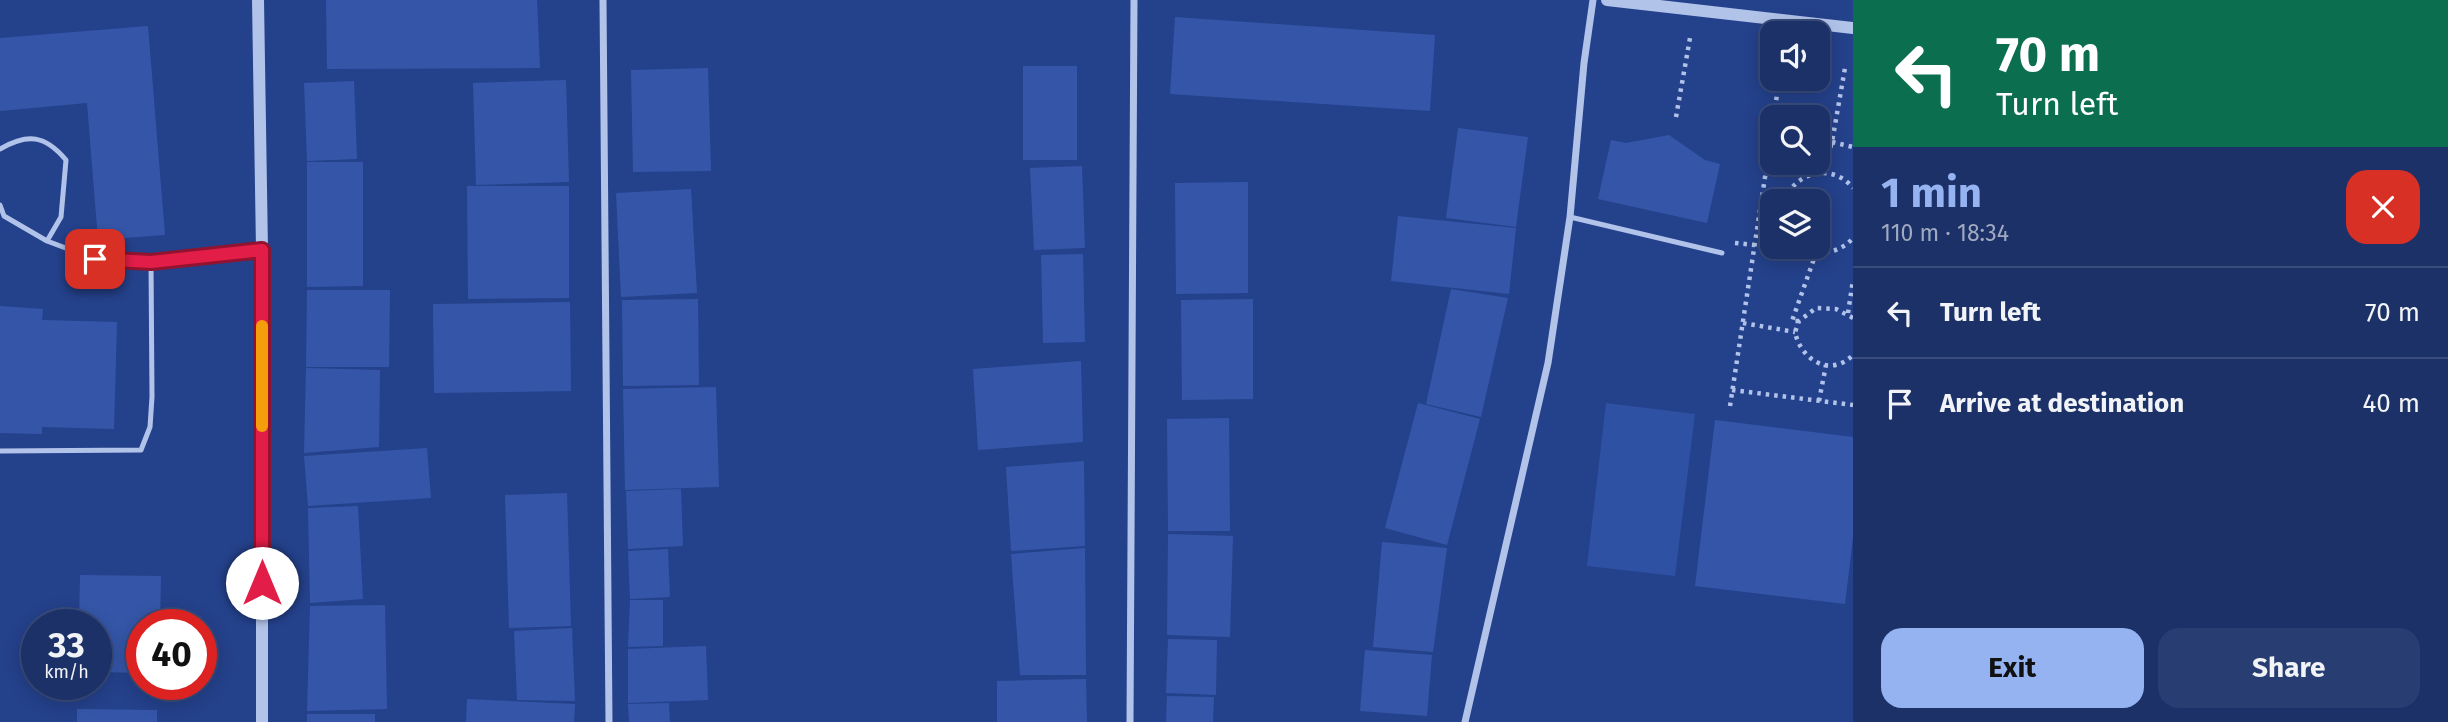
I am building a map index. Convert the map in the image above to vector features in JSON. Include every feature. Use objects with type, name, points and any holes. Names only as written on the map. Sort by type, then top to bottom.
[{"type":"street","points":[[258,0],[262,250],[262,722]]},
{"type":"street","points":[[603,0],[609,722]]},
{"type":"street","points":[[1130,722],[1134,0]]},
{"type":"street","points":[[1465,722],[1548,363],[1570,216],[1584,63],[1593,0]]},
{"type":"street","points":[[1607,0],[1853,28]]},
{"type":"lane","points":[[0,149],[19,139],[39,138],[55,147],[66,160],[61,217],[47,241]]},
{"type":"lane","points":[[0,205],[4,216],[47,241],[95,259],[151,262],[262,250]]},
{"type":"lane","points":[[1570,216],[1722,253]]},
{"type":"lane","points":[[0,451],[141,450],[150,426],[152,397],[151,262]]},
{"type":"path","points":[[1676,117],[1689,38]]},
{"type":"path","points":[[1830,149],[1845,68]]},
{"type":"path","points":[[1832,142],[1853,147]]},
{"type":"path","points":[[1830,174],[1837,175],[1853,188]]},
{"type":"path","points":[[1730,406],[1765,175]]},
{"type":"path","points":[[1790,189],[1809,175]]},
{"type":"path","points":[[1830,252],[1847,244],[1853,238]]},
{"type":"path","points":[[1799,321],[1793,321],[1814,259]]},
{"type":"path","points":[[1848,313],[1853,280]]},
{"type":"path","points":[[1853,318],[1848,313],[1827,307],[1816,308],[1799,321],[1795,332],[1797,342],[1808,358],[1819,364],[1841,363],[1853,355]]},
{"type":"path","points":[[1743,323],[1795,332]]},
{"type":"path","points":[[1819,401],[1826,365]]},
{"type":"path","points":[[1732,390],[1853,405]]},
{"type":"shaded area","points":[[1606,403],[1695,414],[1675,576],[1587,566]]},
{"type":"building","points":[[326,0],[537,0],[540,68],[327,69]]},
{"type":"building","points":[[1175,17],[1435,35],[1430,111],[1170,94]]},
{"type":"building","points":[[148,26],[165,235],[98,240],[87,103],[0,111],[0,38]]},
{"type":"building","points":[[1023,66],[1077,66],[1077,160],[1023,160]]},
{"type":"building","points":[[708,68],[711,171],[633,172],[631,70]]},
{"type":"building","points":[[566,80],[569,182],[476,185],[473,83]]},
{"type":"building","points":[[354,81],[357,159],[307,161],[304,83]]},
{"type":"building","points":[[1458,128],[1528,137],[1516,227],[1446,218]]},
{"type":"building","points":[[1669,135],[1705,160],[1720,164],[1707,223],[1598,199],[1611,140],[1626,143]]},
{"type":"building","points":[[307,162],[363,162],[363,286],[307,287]]},
{"type":"building","points":[[1082,166],[1085,248],[1034,250],[1030,168]]},
{"type":"building","points":[[1248,182],[1248,293],[1176,294],[1175,183]]},
{"type":"building","points":[[467,186],[569,186],[569,298],[468,299]]},
{"type":"building","points":[[691,189],[697,293],[621,297],[616,193]]},
{"type":"building","points":[[1398,216],[1516,228],[1509,294],[1391,281]]},
{"type":"building","points":[[1083,254],[1085,342],[1043,343],[1041,255]]},
{"type":"building","points":[[1451,289],[1508,298],[1481,417],[1426,404]]},
{"type":"building","points":[[307,290],[390,290],[389,367],[306,367]]},
{"type":"building","points":[[698,299],[699,385],[623,386],[622,300]]},
{"type":"building","points":[[1253,299],[1253,399],[1182,400],[1181,300]]},
{"type":"building","points":[[570,302],[571,391],[434,393],[433,304]]},
{"type":"building","points":[[0,306],[43,309],[42,320],[117,322],[114,429],[42,427],[42,434],[0,433]]},
{"type":"building","points":[[1081,361],[1083,442],[978,450],[973,369]]},
{"type":"building","points":[[306,368],[380,370],[379,447],[304,453]]},
{"type":"building","points":[[716,387],[719,487],[625,490],[623,389]]},
{"type":"building","points":[[1418,403],[1480,419],[1447,545],[1385,528]]},
{"type":"building","points":[[1229,418],[1230,531],[1168,531],[1167,419]]},
{"type":"building","points":[[1715,420],[1853,437],[1853,537],[1845,604],[1695,586]]},
{"type":"building","points":[[427,448],[431,498],[308,506],[304,456]]},
{"type":"building","points":[[1084,461],[1085,546],[1011,551],[1006,467]]},
{"type":"building","points":[[681,489],[683,546],[628,549],[626,491]]},
{"type":"building","points":[[567,493],[571,626],[509,628],[505,495]]},
{"type":"building","points":[[358,506],[363,599],[310,603],[308,508]]},
{"type":"building","points":[[1168,534],[1233,536],[1230,637],[1167,635]]},
{"type":"building","points":[[1382,542],[1447,548],[1433,652],[1373,647]]},
{"type":"building","points":[[1085,548],[1086,675],[1020,675],[1011,554]]},
{"type":"building","points":[[668,549],[670,597],[630,599],[628,551]]},
{"type":"building","points":[[80,575],[161,576],[160,609],[126,609],[126,673],[112,672],[112,609],[79,609]]},
{"type":"building","points":[[630,600],[663,600],[663,646],[628,647]]},
{"type":"building","points":[[385,605],[387,709],[307,711],[310,606]]},
{"type":"building","points":[[572,628],[575,701],[517,700],[514,631]]},
{"type":"building","points":[[1168,639],[1217,640],[1216,695],[1166,693]]},
{"type":"building","points":[[706,646],[708,700],[628,703],[628,649]]},
{"type":"building","points":[[1365,650],[1432,655],[1427,716],[1360,711]]},
{"type":"building","points":[[1086,679],[1087,722],[997,722],[997,681]]},
{"type":"building","points":[[1167,696],[1214,697],[1213,722],[1166,722]]},
{"type":"building","points":[[467,699],[575,704],[574,722],[466,722]]},
{"type":"building","points":[[669,703],[670,722],[629,722],[628,704]]},
{"type":"building","points":[[77,709],[157,710],[157,722],[77,722]]},
{"type":"building","points":[[307,714],[375,714],[375,722],[307,722]]},
{"type":"slow traffic","points":[[262,326],[262,426]]},
{"type":"route","points":[[95,259],[151,262],[262,250],[262,583]]}]
